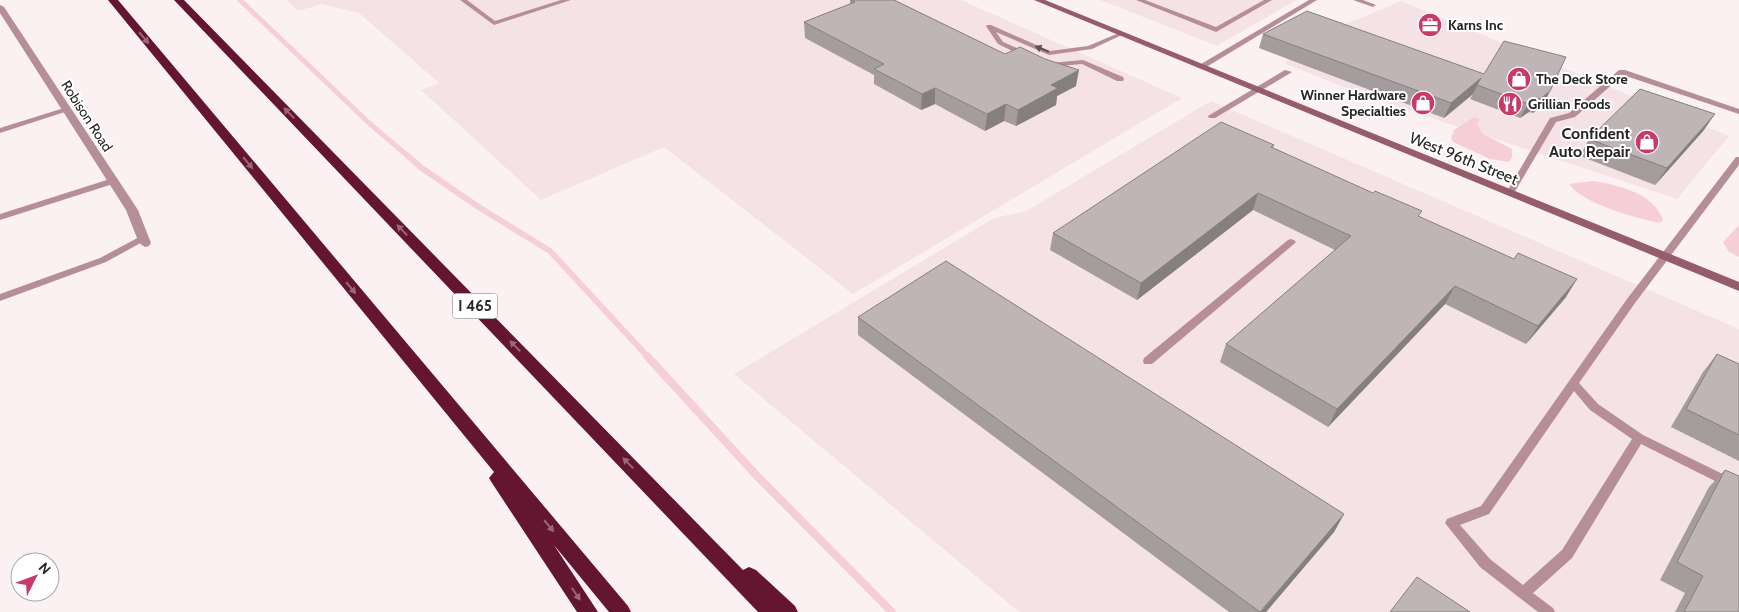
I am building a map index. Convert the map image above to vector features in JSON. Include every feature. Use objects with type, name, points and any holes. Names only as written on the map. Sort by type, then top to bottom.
[{"type":"highway","points":[[113,0],[621,612]]},
{"type":"highway","name":"I 465","points":[[179,0],[771,612]]},
{"type":"highway","points":[[451,408],[588,612]]},
{"type":"highway","points":[[642,478],[788,612]]},
{"type":"street","name":"West 96th Street","points":[[1038,0],[1739,287]]},
{"type":"street","name":"Robison Road","points":[[0,7],[132,210],[144,240]]},
{"type":"lane","points":[[463,0],[494,23],[568,0]]},
{"type":"lane","points":[[1139,0],[1216,30],[1269,0]]},
{"type":"lane","points":[[1200,66],[1314,0]]},
{"type":"lane","points":[[1356,0],[1373,5]]},
{"type":"lane","points":[[1032,58],[1000,43],[989,26],[1049,53],[1090,48],[1121,34]]},
{"type":"lane","points":[[1084,62],[1090,48]]},
{"type":"lane","points":[[1040,62],[1048,65],[1084,62],[1120,78]]},
{"type":"lane","points":[[1212,116],[1288,72]]},
{"type":"lane","points":[[1510,193],[1553,120],[1572,115],[1622,72],[1739,112]]},
{"type":"lane","points":[[0,131],[67,110]]},
{"type":"lane","points":[[1548,612],[1485,563],[1451,523],[1485,510],[1627,307],[1735,171],[1739,159]]},
{"type":"lane","points":[[0,217],[113,181]]},
{"type":"lane","points":[[0,298],[103,260],[144,240]]},
{"type":"lane","points":[[1148,361],[1291,242]]},
{"type":"lane","points":[[1574,384],[1594,407],[1639,438],[1739,488]]},
{"type":"lane","points":[[1524,593],[1567,554],[1639,438]]},
{"type":"shaded area","points":[[286,0],[961,0],[1182,98],[853,294],[664,147],[541,200],[421,90],[439,83],[359,13],[322,4],[298,11]]},
{"type":"shaded area","points":[[1100,0],[1296,0],[1217,46]]},
{"type":"shaded area","points":[[1401,1],[1729,136],[1677,199],[1368,97],[1284,63],[1329,31]]},
{"type":"shaded area","points":[[1211,101],[1739,329],[1739,612],[1019,612],[734,374],[994,218],[1026,211]]},
{"type":"shaded area","points":[[1474,117],[1480,119],[1477,125],[1483,134],[1512,149],[1512,157],[1509,162],[1490,159],[1453,142],[1451,138],[1454,130]]},
{"type":"shaded area","points":[[1593,181],[1624,188],[1643,197],[1652,203],[1663,220],[1660,223],[1638,218],[1597,204],[1575,191],[1569,184]]},
{"type":"shaded area","points":[[1739,225],[1739,257],[1729,252],[1723,242]]},
{"type":"building","points":[[851,0],[894,0],[1005,54],[1020,47],[1045,59],[1079,70],[1051,85],[1058,88],[1018,110],[1006,104],[987,114],[935,88],[922,94],[874,69],[884,64],[804,22],[855,2]]},
{"type":"building","points":[[1307,11],[1484,74],[1504,41],[1566,57],[1550,91],[1540,99],[1536,97],[1528,104],[1477,85],[1481,78],[1451,103],[1263,34]]},
{"type":"building","points":[[1640,89],[1715,114],[1667,168],[1589,139]]},
{"type":"building","points":[[1221,122],[1274,145],[1271,147],[1373,193],[1375,191],[1422,211],[1418,216],[1514,259],[1518,253],[1577,279],[1538,326],[1455,286],[1337,409],[1226,344],[1351,236],[1258,193],[1141,283],[1053,233]]},
{"type":"building","points":[[946,261],[1344,514],[1260,612],[858,317]]},
{"type":"building","points":[[1717,354],[1739,364],[1739,435],[1686,409]]},
{"type":"building","points":[[1725,470],[1739,476],[1739,612],[1684,612],[1703,576],[1677,562]]},
{"type":"building","points":[[1417,577],[1470,612],[1390,612]]},
{"type":"waterway","points":[[240,0],[369,123],[409,157]]},
{"type":"waterway","points":[[408,156],[423,169],[477,206],[550,251],[648,357]]},
{"type":"waterway","points":[[647,356],[758,477],[892,612]]},
{"type":"place","name":"Karns Inc","points":[[1430,25]]},
{"type":"place","name":"The Deck Store","points":[[1519,79]]},
{"type":"place","name":"Winner Hardware Specialties","points":[[1423,103]]},
{"type":"place","name":"Grillian Foods","points":[[1510,104]]},
{"type":"place","name":"Confident Auto Repair","points":[[1647,142]]}]
